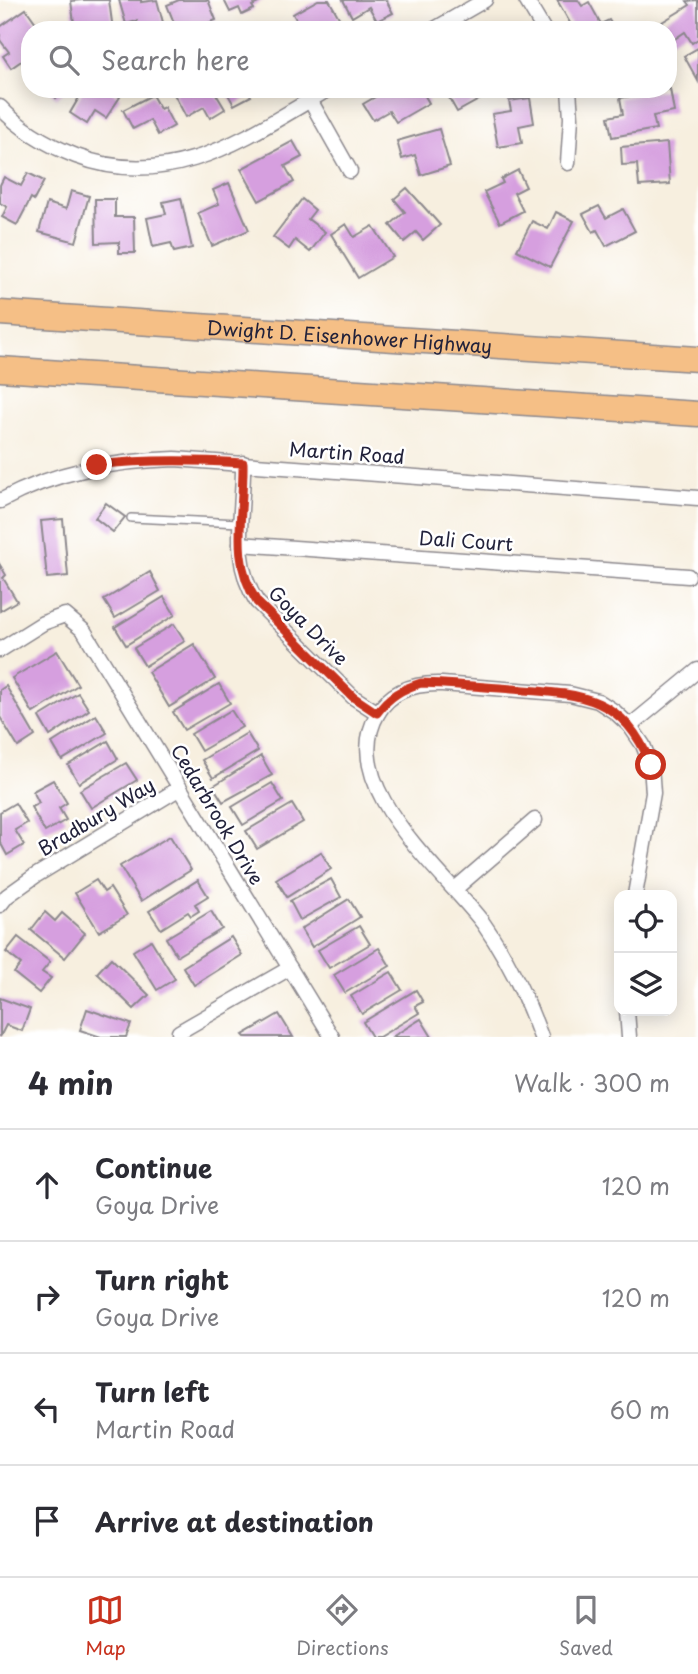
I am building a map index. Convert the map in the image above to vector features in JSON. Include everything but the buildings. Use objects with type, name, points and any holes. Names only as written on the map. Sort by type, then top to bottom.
[{"type":"highway","name":"Dwight D. Eisenhower Highway","points":[[0,313],[698,359]]},
{"type":"highway","points":[[0,369],[698,414]]},
{"type":"street","points":[[449,21],[485,0]]},
{"type":"street","points":[[526,0],[539,21]]},
{"type":"street","points":[[0,107],[32,134],[58,149],[117,167],[149,168],[197,160],[223,149],[314,98]]},
{"type":"street","points":[[568,163],[570,98]]},
{"type":"street","points":[[310,100],[350,170]]},
{"type":"street","name":"Martin Road","points":[[0,501],[54,476],[97,465],[135,460],[176,459],[698,498]]},
{"type":"street","name":"Goya Drive","points":[[243,463],[240,544],[241,567],[246,586],[257,602],[353,697],[377,713]]},
{"type":"street","name":"Dali Court","points":[[240,544],[688,576]]},
{"type":"street","name":"Cedarbrook Drive","points":[[0,650],[43,623],[65,615],[84,631],[332,1037]]},
{"type":"street","points":[[630,726],[698,670]]},
{"type":"street","points":[[541,1037],[510,966],[483,924],[397,824],[377,786],[369,761],[368,734],[377,713],[386,701],[403,689],[421,683],[570,694],[598,702],[615,712],[630,726],[643,745],[651,765],[653,793],[636,890]]},
{"type":"street","name":"Bradbury Way","points":[[0,905],[7,896],[36,876],[180,788]]},
{"type":"street","points":[[455,889],[535,820]]},
{"type":"street","points":[[179,1032],[290,968]]},
{"type":"street","points":[[627,1016],[629,1037]]},
{"type":"lane","points":[[131,518],[241,523]]},
{"type":"route","points":[[97,465],[135,460],[176,459],[243,463],[240,544],[241,567],[246,586],[257,602],[353,697],[377,713],[386,701],[403,689],[421,683],[570,694],[598,702],[615,712],[630,726],[643,745],[651,765]]}]
